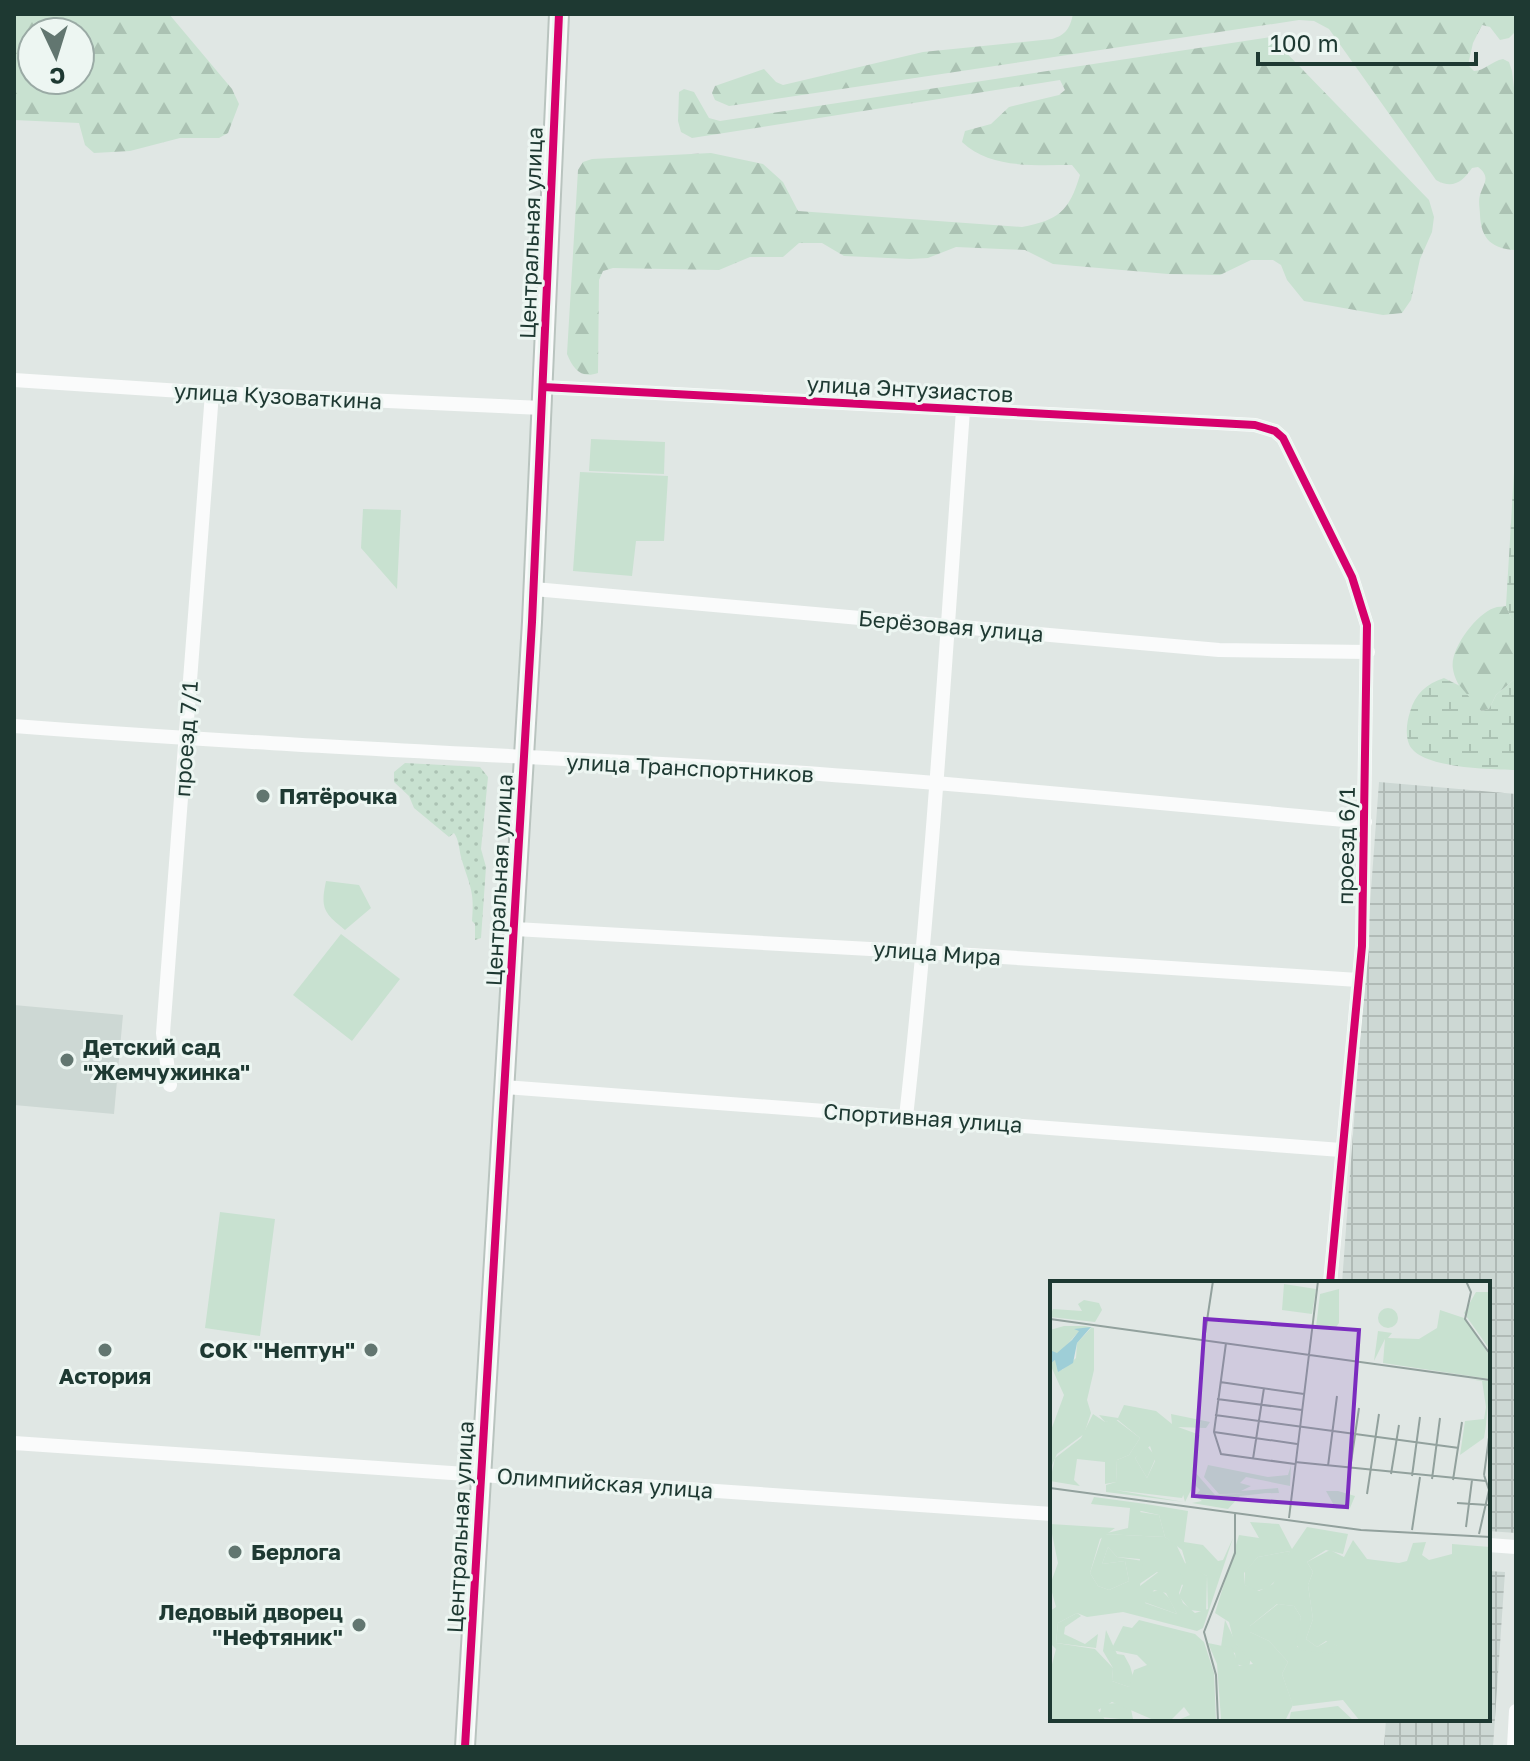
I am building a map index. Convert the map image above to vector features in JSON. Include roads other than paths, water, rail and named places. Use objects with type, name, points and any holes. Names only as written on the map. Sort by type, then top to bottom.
[{"type":"street","name":"Центральная улица","points":[[465,1747],[534,589],[559,14]]},
{"type":"street","name":"улица Кузоваткина","points":[[14,380],[212,393],[543,408]]},
{"type":"street","name":"улица Энтузиастов","points":[[543,387],[1255,425],[1275,431]]},
{"type":"street","name":"проезд 7/1","points":[[170,1085],[163,1033],[212,393]]},
{"type":"street","points":[[906,1117],[938,783],[963,410]]},
{"type":"street","name":"проезд 6/1","points":[[1275,431],[1283,438],[1359,594],[1367,625],[1364,897],[1330,1281]]},
{"type":"street","name":"Берёзовая улица","points":[[534,589],[1219,650],[1368,652]]},
{"type":"street","name":"улица Транспортников","points":[[14,726],[938,783],[1365,822]]},
{"type":"street","name":"улица Мира","points":[[515,929],[1358,980]]},
{"type":"street","name":"Спортивная улица","points":[[506,1087],[1341,1150]]},
{"type":"street","name":"Олимпийская улица","points":[[14,1443],[1050,1514]]},
{"type":"street","points":[[1490,1545],[1516,1547]]},
{"type":"street","points":[[1514,1747],[1516,1711]]},
{"type":"place","name":"Пятёрочка","points":[[263,796]]},
{"type":"place","name":"Детский сад \"Жемчужинка\"","points":[[67,1060]]},
{"type":"place","name":"Астория","points":[[105,1350]]},
{"type":"place","name":"СОК \"Нептун\"","points":[[371,1350]]},
{"type":"place","name":"Берлога","points":[[235,1552]]},
{"type":"place","name":"Ледовый дворец \"Нефтяник\"","points":[[359,1625]]}]
